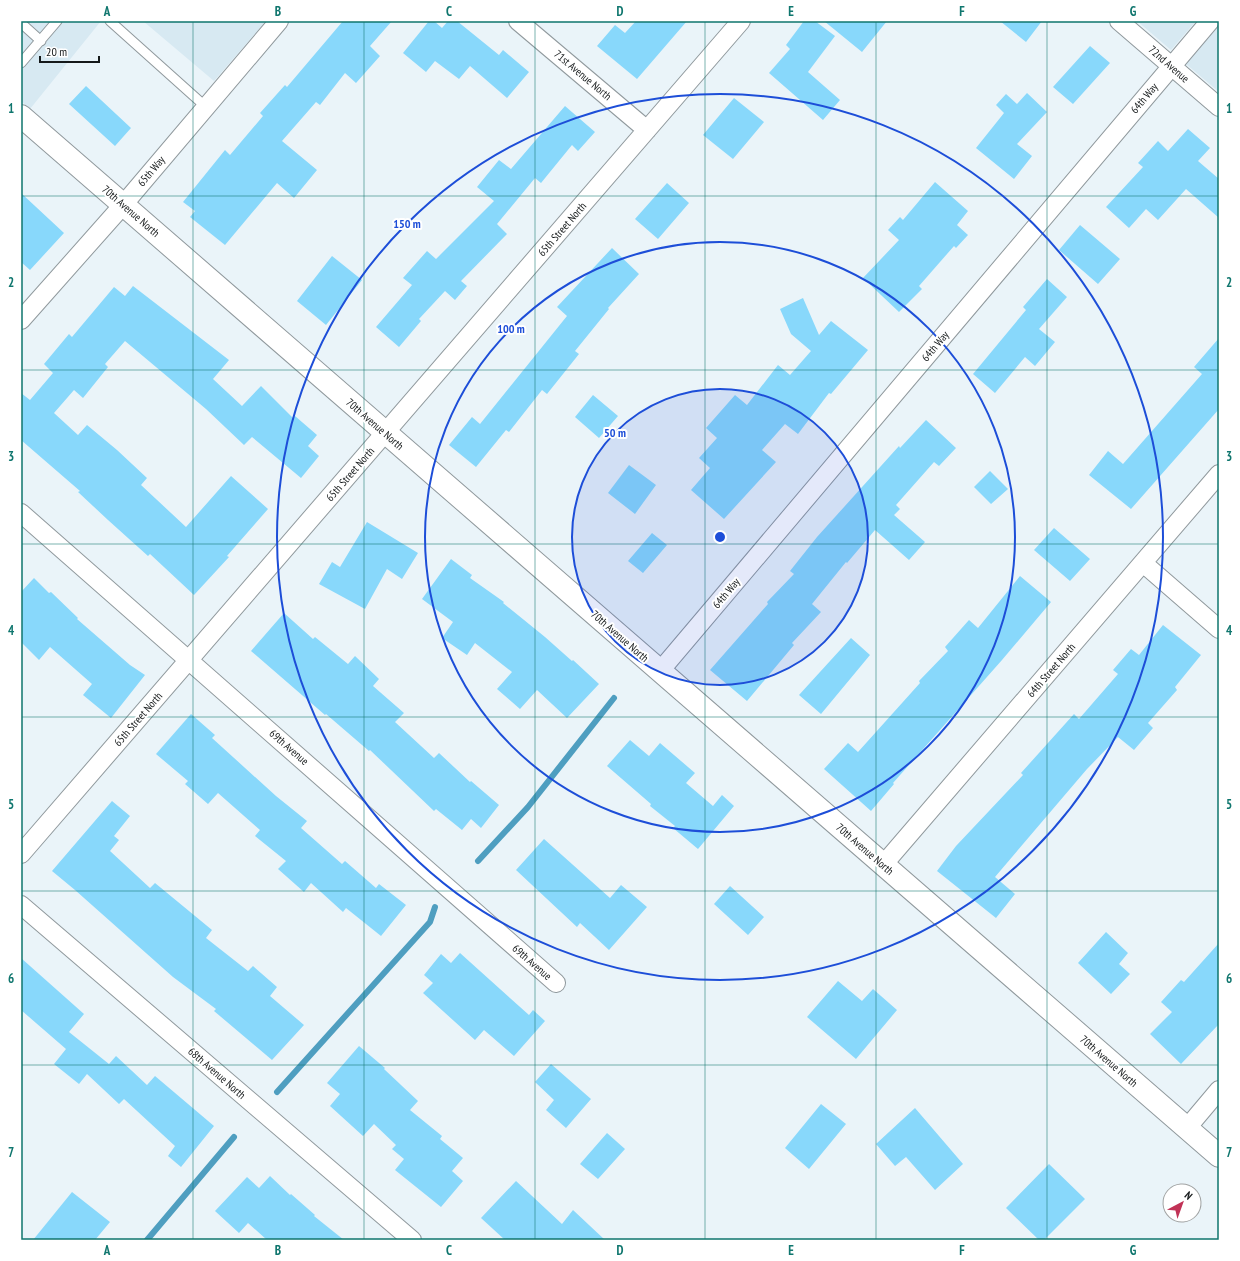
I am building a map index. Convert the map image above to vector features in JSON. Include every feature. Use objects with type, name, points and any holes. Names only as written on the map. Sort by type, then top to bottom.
[{"type":"street","name":"65th Way","points":[[21,320],[123,205],[279,21]]},
{"type":"street","name":"71st Avenue North","points":[[518,21],[647,130]]},
{"type":"street","name":"65th Street North","points":[[21,854],[741,21]]},
{"type":"street","name":"72nd Avenue","points":[[1119,21],[1219,107]]},
{"type":"street","name":"64th Way","points":[[660,671],[1210,21]]},
{"type":"street","name":"70th Avenue North","points":[[21,116],[1219,1156]]},
{"type":"street","name":"64th Street North","points":[[883,865],[1219,474]]},
{"type":"street","name":"69th Avenue","points":[[21,513],[556,983]]},
{"type":"street","points":[[1143,563],[1219,629]]},
{"type":"street","name":"68th Avenue North","points":[[21,905],[412,1240]]},
{"type":"street","points":[[1187,1128],[1219,1090]]},
{"type":"lane","points":[[21,63],[57,21]]},
{"type":"lane","points":[[110,21],[206,107]]},
{"type":"lane","points":[[21,23],[41,41]]},
{"type":"shaded area","points":[[21,21],[101,21],[30,109],[21,101]]},
{"type":"shaded area","points":[[143,21],[266,21],[214,81]]},
{"type":"shaded area","points":[[1137,21],[1196,21],[1171,50]]},
{"type":"shaded area","points":[[1219,26],[1219,92],[1186,64]]},
{"type":"building","points":[[343,21],[392,21],[370,46],[380,56],[356,83],[345,73],[320,105],[316,102],[282,141],[317,170],[294,198],[277,183],[225,245],[190,217],[195,211],[183,202],[225,150],[230,155],[263,116],[260,113],[285,85],[287,87]]},
{"type":"building","points":[[429,21],[434,21],[442,28],[448,21],[457,21],[499,55],[503,50],[529,72],[507,98],[470,66],[459,79],[435,61],[426,72],[403,53]]},
{"type":"building","points":[[636,21],[687,21],[637,79],[597,46],[615,25],[625,33]]},
{"type":"building","points":[[804,21],[815,21],[835,36],[808,72],[840,100],[823,120],[769,73],[790,49],[786,45]]},
{"type":"building","points":[[824,21],[887,21],[862,52]]},
{"type":"building","points":[[1000,21],[1042,21],[1026,42]]},
{"type":"building","points":[[1090,46],[1110,63],[1073,104],[1053,87]]},
{"type":"building","points":[[86,86],[131,128],[115,146],[69,104]]},
{"type":"building","points":[[1027,93],[1047,112],[1017,144],[1032,156],[1014,179],[976,148],[1004,113],[996,105],[1006,94],[1017,104]]},
{"type":"building","points":[[734,98],[764,122],[733,159],[703,135]]},
{"type":"building","points":[[565,106],[595,132],[578,151],[572,145],[541,183],[535,178],[497,224],[507,234],[461,281],[467,286],[455,300],[445,291],[419,319],[421,321],[399,347],[376,327],[412,285],[403,278],[427,251],[436,259],[494,201],[477,187],[499,160],[511,169]]},
{"type":"building","points":[[1188,129],[1210,148],[1198,161],[1219,179],[1219,218],[1186,189],[1158,220],[1146,209],[1129,228],[1106,207],[1143,167],[1138,163],[1158,141],[1168,151]]},
{"type":"building","points":[[935,182],[968,211],[957,225],[968,235],[956,248],[954,246],[919,286],[922,289],[899,312],[863,278],[899,240],[888,230],[900,217],[903,220]]},
{"type":"building","points":[[667,183],[689,203],[658,239],[635,219]]},
{"type":"building","points":[[21,193],[64,233],[30,270],[21,262]]},
{"type":"building","points":[[1080,225],[1120,259],[1098,284],[1059,250]]},
{"type":"building","points":[[612,248],[639,274],[608,308],[609,309],[575,351],[579,354],[547,394],[542,390],[509,432],[506,430],[476,467],[449,445],[472,417],[480,424],[567,316],[557,307]]},
{"type":"building","points":[[332,256],[362,280],[326,325],[297,301]]},
{"type":"building","points":[[1047,279],[1067,297],[1039,329],[1055,342],[1035,366],[1025,357],[995,393],[973,374],[1026,310],[1023,307]]},
{"type":"building","points":[[133,286],[229,360],[213,379],[242,406],[261,386],[293,418],[295,416],[317,435],[308,446],[319,456],[301,478],[252,437],[244,445],[206,409],[125,341],[105,364],[108,367],[83,398],[74,390],[54,413],[78,435],[87,425],[117,450],[147,478],[141,485],[186,527],[231,476],[268,509],[227,556],[229,557],[194,595],[150,554],[148,556],[78,492],[80,491],[21,440],[21,393],[30,400],[53,373],[44,364],[69,334],[72,337],[114,287],[125,296]]},
{"type":"building","points":[[803,298],[819,335],[831,321],[868,350],[831,394],[829,393],[798,434],[785,424],[762,450],[776,462],[724,519],[691,490],[710,468],[699,458],[717,438],[706,428],[735,395],[747,405],[778,365],[790,375],[811,351],[791,334],[780,309]]},
{"type":"building","points":[[1219,338],[1219,409],[1131,509],[1089,475],[1108,451],[1123,464],[1202,374],[1194,367]]},
{"type":"building","points":[[593,395],[618,416],[599,438],[575,417]]},
{"type":"building","points":[[926,420],[956,448],[939,466],[934,462],[896,505],[900,509],[894,515],[925,542],[909,560],[875,530],[847,563],[846,562],[812,604],[821,612],[792,643],[794,645],[747,701],[710,670],[768,604],[767,602],[794,574],[790,571],[817,537],[899,446],[900,448]]},
{"type":"building","points":[[629,465],[656,485],[635,514],[608,493]]},
{"type":"building","points":[[990,471],[1008,489],[991,504],[974,487]]},
{"type":"building","points":[[367,522],[418,553],[402,579],[387,569],[365,609],[319,584],[332,562],[340,567]]},
{"type":"building","points":[[1054,528],[1090,559],[1070,581],[1034,550]]},
{"type":"building","points":[[652,533],[667,545],[643,573],[628,561]]},
{"type":"building","points":[[451,559],[472,575],[470,578],[504,602],[503,603],[572,661],[573,660],[599,684],[567,718],[537,690],[520,709],[497,689],[512,672],[475,643],[467,655],[442,638],[453,622],[422,599]]},
{"type":"building","points":[[1020,576],[1051,602],[1002,660],[893,783],[894,784],[871,811],[824,769],[848,743],[858,752],[920,683],[919,681],[948,651],[945,647],[969,620],[978,628]]},
{"type":"building","points":[[34,578],[49,593],[51,592],[78,618],[77,619],[130,665],[145,675],[111,718],[83,695],[92,684],[50,647],[39,660],[21,642],[21,592]]},
{"type":"building","points":[[284,613],[313,639],[315,637],[348,664],[355,656],[379,679],[373,686],[404,713],[395,722],[434,758],[439,753],[470,782],[471,781],[499,805],[481,828],[471,819],[462,830],[436,809],[434,811],[370,750],[369,751],[326,714],[325,715],[251,651]]},
{"type":"building","points":[[1163,625],[1201,655],[1175,687],[1177,690],[1148,723],[1153,728],[1134,750],[1118,737],[1087,769],[995,877],[1015,894],[996,918],[937,871],[956,846],[1023,775],[1021,773],[1074,714],[1079,719],[1118,674],[1113,670],[1131,649],[1139,655]]},
{"type":"building","points":[[851,638],[870,655],[821,714],[799,695]]},
{"type":"building","points":[[191,714],[215,735],[212,738],[276,796],[307,821],[301,828],[342,864],[345,861],[376,888],[379,884],[406,905],[381,936],[346,908],[343,912],[311,883],[304,892],[278,869],[286,861],[255,836],[260,830],[218,793],[208,804],[185,784],[188,781],[156,754]]},
{"type":"building","points":[[630,740],[649,756],[660,743],[695,773],[686,783],[713,806],[722,795],[734,806],[698,849],[673,828],[675,826],[650,806],[651,804],[607,766]]},
{"type":"building","points":[[112,801],[130,816],[114,836],[119,840],[110,851],[150,888],[155,883],[212,930],[206,938],[248,971],[253,966],[277,987],[270,996],[304,1025],[272,1060],[214,1011],[216,1009],[173,977],[52,871]]},
{"type":"building","points":[[544,839],[610,898],[621,885],[647,907],[609,950],[580,923],[577,927],[516,870]]},
{"type":"building","points":[[730,886],[764,917],[748,935],[714,904]]},
{"type":"building","points":[[1106,932],[1128,953],[1119,964],[1130,974],[1111,994],[1078,963]]},
{"type":"building","points":[[1219,943],[1219,1024],[1181,1064],[1150,1034],[1172,1012],[1161,1002],[1181,980],[1184,982]]},
{"type":"building","points":[[460,953],[529,1015],[533,1010],[545,1021],[514,1056],[484,1030],[475,1040],[423,993],[433,983],[424,975],[441,954],[451,963]]},
{"type":"building","points":[[21,958],[84,1014],[69,1032],[109,1064],[116,1056],[147,1085],[155,1076],[214,1126],[181,1167],[168,1156],[175,1146],[124,1099],[119,1104],[87,1074],[79,1084],[54,1064],[66,1049],[21,1010]]},
{"type":"building","points":[[838,981],[862,1001],[873,989],[897,1010],[856,1059],[807,1017]]},
{"type":"building","points":[[359,1046],[385,1068],[384,1069],[418,1101],[410,1110],[442,1136],[440,1139],[463,1158],[452,1171],[463,1181],[441,1207],[395,1170],[404,1159],[392,1149],[396,1145],[374,1124],[363,1136],[330,1106],[340,1094],[327,1083]]},
{"type":"building","points":[[551,1064],[591,1099],[566,1128],[546,1110],[554,1100],[535,1082]]},
{"type":"building","points":[[821,1104],[846,1124],[809,1169],[785,1148]]},
{"type":"building","points":[[915,1108],[963,1164],[935,1190],[906,1157],[895,1166],[876,1144]]},
{"type":"building","points":[[607,1133],[625,1149],[598,1179],[580,1164]]},
{"type":"building","points":[[1049,1164],[1085,1199],[1044,1240],[1039,1240],[1006,1208]]},
{"type":"building","points":[[270,1176],[290,1195],[291,1194],[315,1215],[314,1216],[344,1240],[267,1240],[248,1223],[239,1233],[215,1211],[247,1177],[259,1188]]},
{"type":"building","points":[[516,1181],[562,1224],[573,1210],[605,1240],[505,1240],[481,1218]]},
{"type":"building","points":[[72,1192],[110,1222],[95,1240],[33,1240]]},
{"type":"waterway","points":[[478,861],[528,807],[614,698]]},
{"type":"waterway","points":[[277,1092],[430,922],[435,907]]},
{"type":"waterway","points":[[147,1240],[234,1137]]}]
